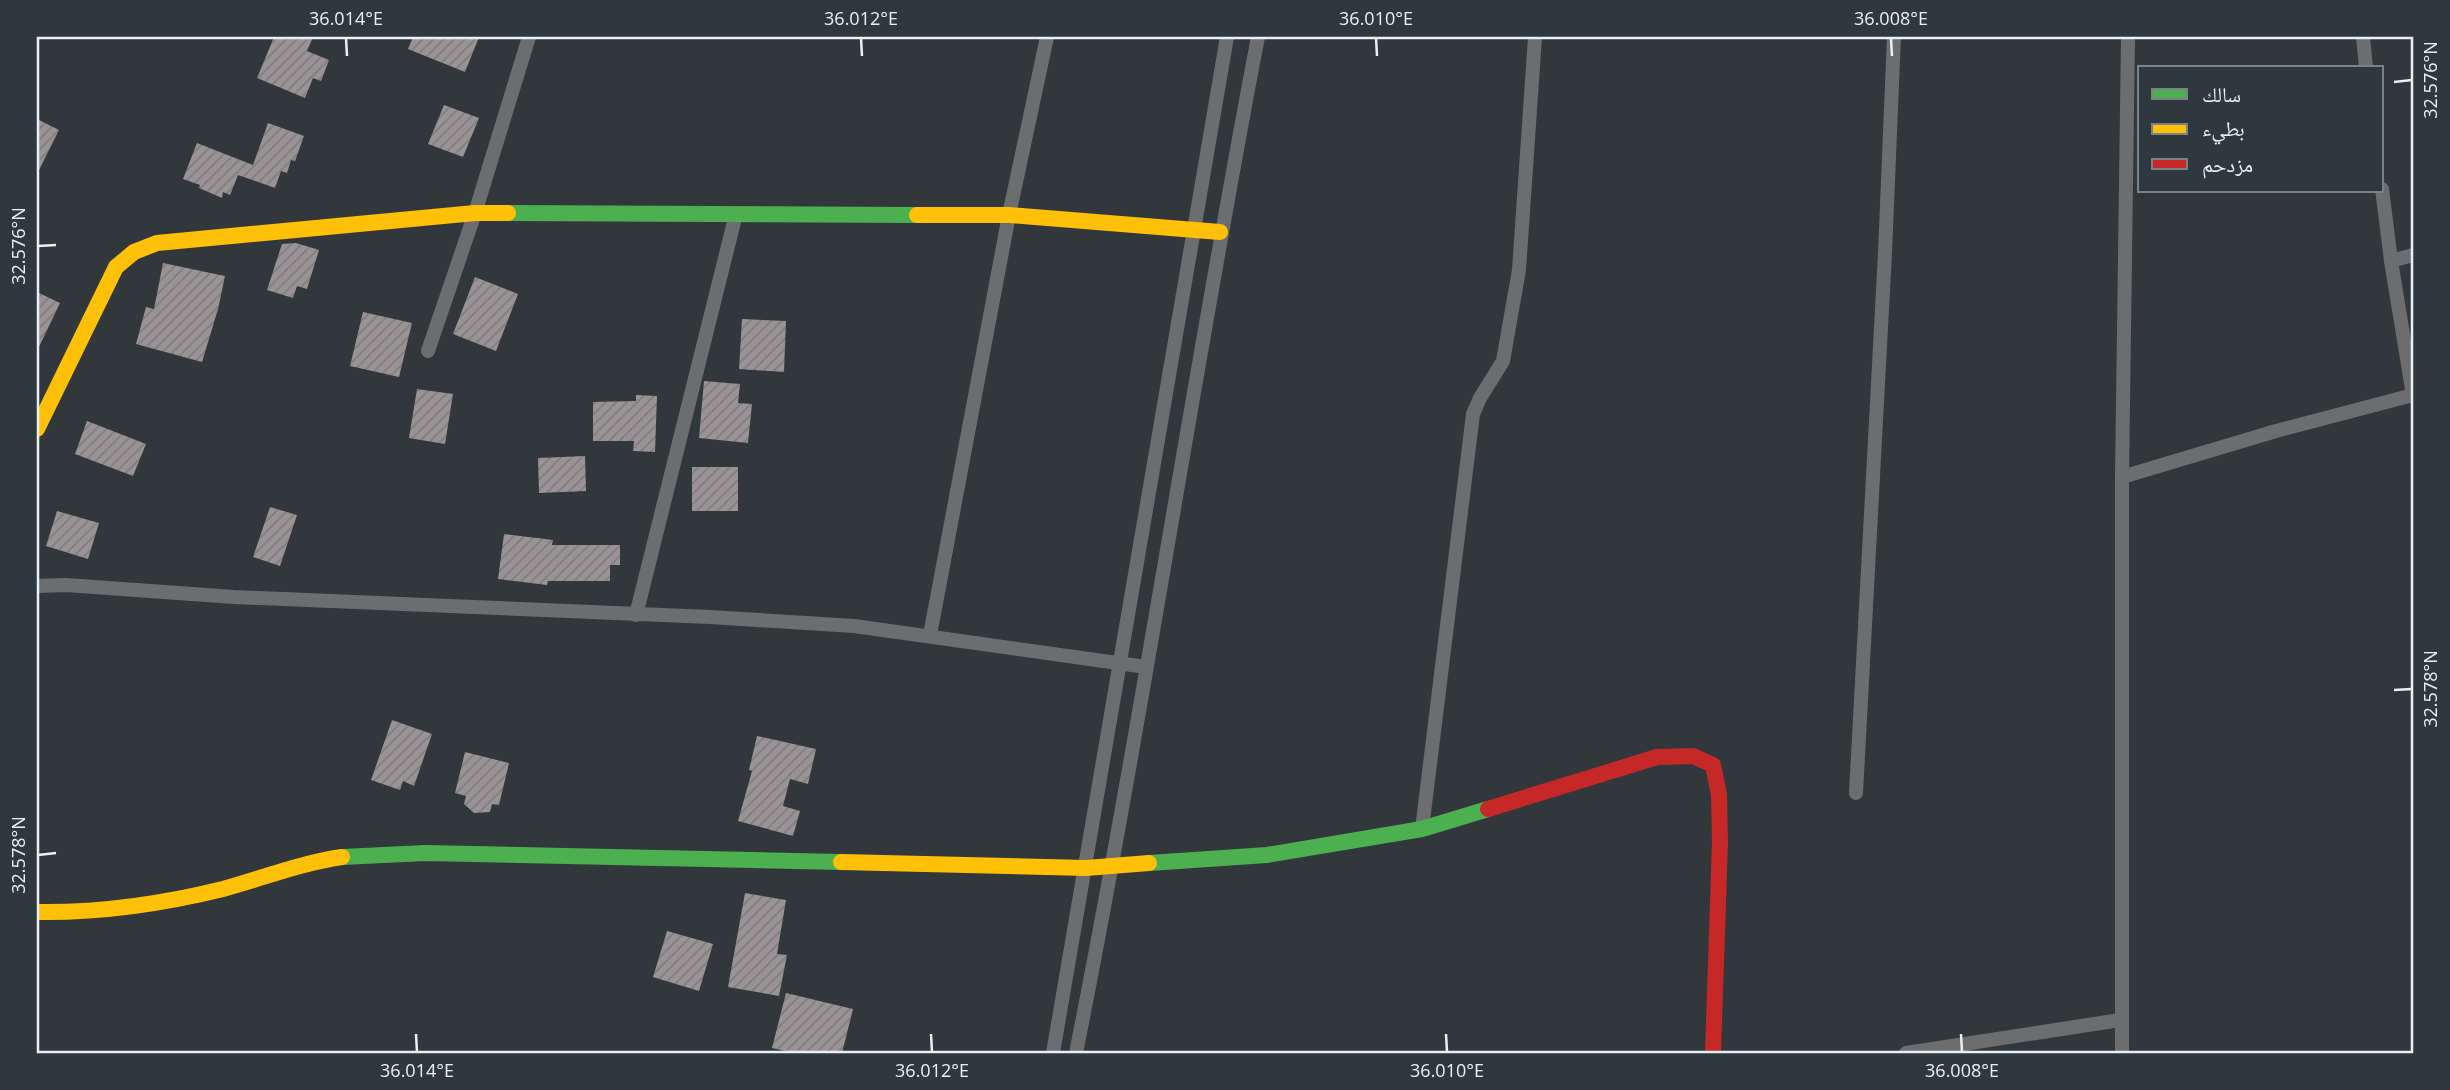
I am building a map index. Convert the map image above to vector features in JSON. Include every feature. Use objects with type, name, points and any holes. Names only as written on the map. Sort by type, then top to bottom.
[{"type":"street","points":[[428,351],[475,213],[529,37]]},
{"type":"street","points":[[930,635],[1009,215],[1047,37]]},
{"type":"street","points":[[1053,1053],[1227,37]]},
{"type":"street","points":[[1076,1053],[1113,867],[1220,232],[1258,37]]},
{"type":"street","points":[[1422,829],[1473,414],[1503,361],[1519,270],[1535,37]]},
{"type":"street","points":[[1856,793],[1894,37]]},
{"type":"street","points":[[2122,1053],[2122,477],[2128,37]]},
{"type":"street","points":[[2362,37],[2367,66]]},
{"type":"street","points":[[2122,477],[2276,431],[2413,395],[2382,192]]},
{"type":"street","points":[[37,429],[116,267],[134,252],[157,243],[475,213],[1009,215],[1220,232]]},
{"type":"street","points":[[636,615],[736,214]]},
{"type":"street","points":[[2391,261],[2413,255]]},
{"type":"street","points":[[37,586],[66,585],[234,597],[854,626],[1146,667]]},
{"type":"street","points":[[37,912],[100,911],[159,901],[220,889],[294,867],[341,857],[425,853],[1086,868],[1267,855],[1422,829],[1657,757],[1686,754],[1704,758],[1713,765],[1716,774],[1719,818],[1713,1053]]},
{"type":"street","points":[[1906,1053],[2120,1020]]},
{"type":"building","points":[[274,37],[313,37],[307,51],[329,60],[321,81],[313,78],[305,98],[257,78]]},
{"type":"building","points":[[413,37],[479,37],[465,72],[408,49]]},
{"type":"building","points":[[444,105],[479,118],[463,157],[428,144]]},
{"type":"building","points":[[37,119],[59,130],[37,174]]},
{"type":"building","points":[[268,123],[304,136],[295,161],[291,160],[287,173],[281,171],[275,188],[238,175],[230,195],[223,192],[222,198],[183,179],[197,143],[253,165]]},
{"type":"building","points":[[296,243],[319,250],[307,289],[297,286],[293,298],[267,290],[282,244]]},
{"type":"building","points":[[163,263],[225,276],[202,362],[136,344],[146,307],[154,309]]},
{"type":"building","points":[[475,277],[518,294],[496,351],[453,334]]},
{"type":"building","points":[[37,292],[60,303],[37,351]]},
{"type":"building","points":[[363,312],[412,323],[399,377],[350,366]]},
{"type":"building","points":[[742,319],[786,321],[784,372],[739,369]]},
{"type":"building","points":[[704,381],[740,384],[738,403],[752,404],[748,443],[699,438]]},
{"type":"building","points":[[417,389],[453,394],[445,444],[409,438]]},
{"type":"building","points":[[636,395],[657,396],[655,452],[633,451],[634,441],[593,441],[593,402],[636,401]]},
{"type":"building","points":[[87,421],[146,444],[133,476],[75,454]]},
{"type":"building","points":[[585,456],[586,491],[539,493],[538,458]]},
{"type":"building","points":[[692,467],[738,467],[738,511],[692,511]]},
{"type":"building","points":[[270,507],[297,515],[280,566],[253,557]]},
{"type":"building","points":[[57,511],[99,523],[88,559],[46,546]]},
{"type":"building","points":[[504,534],[553,540],[552,545],[620,545],[620,565],[610,565],[610,581],[548,581],[547,585],[498,579]]},
{"type":"building","points":[[392,720],[432,734],[414,786],[403,781],[400,790],[371,780]]},
{"type":"building","points":[[757,736],[816,749],[808,784],[790,779],[783,806],[800,811],[793,836],[738,821],[752,771],[749,770]]},
{"type":"building","points":[[465,752],[509,763],[499,805],[492,804],[490,812],[474,813],[464,804],[466,796],[455,793]]},
{"type":"building","points":[[745,893],[786,900],[777,954],[787,955],[779,996],[728,987]]},
{"type":"building","points":[[667,931],[713,944],[699,991],[653,977]]},
{"type":"building","points":[[786,993],[853,1009],[842,1053],[785,1053],[772,1048]]},
{"type":"traffic: fast","points":[[508,213],[917,215]]},
{"type":"traffic: fast","points":[[1149,863],[1267,855],[1422,829],[1488,809]]},
{"type":"traffic: fast","points":[[342,857],[425,853],[841,862]]},
{"type":"traffic: slow","points":[[37,429],[116,267],[134,252],[157,243],[475,213],[508,213]]},
{"type":"traffic: slow","points":[[917,215],[1009,215],[1220,232]]},
{"type":"traffic: slow","points":[[37,912],[107,909],[177,899],[342,857]]},
{"type":"traffic: slow","points":[[841,862],[1086,868],[1149,863]]},
{"type":"traffic: jam","points":[[1488,809],[1657,757],[1693,756],[1713,765],[1719,795],[1720,842],[1713,1053]]}]
